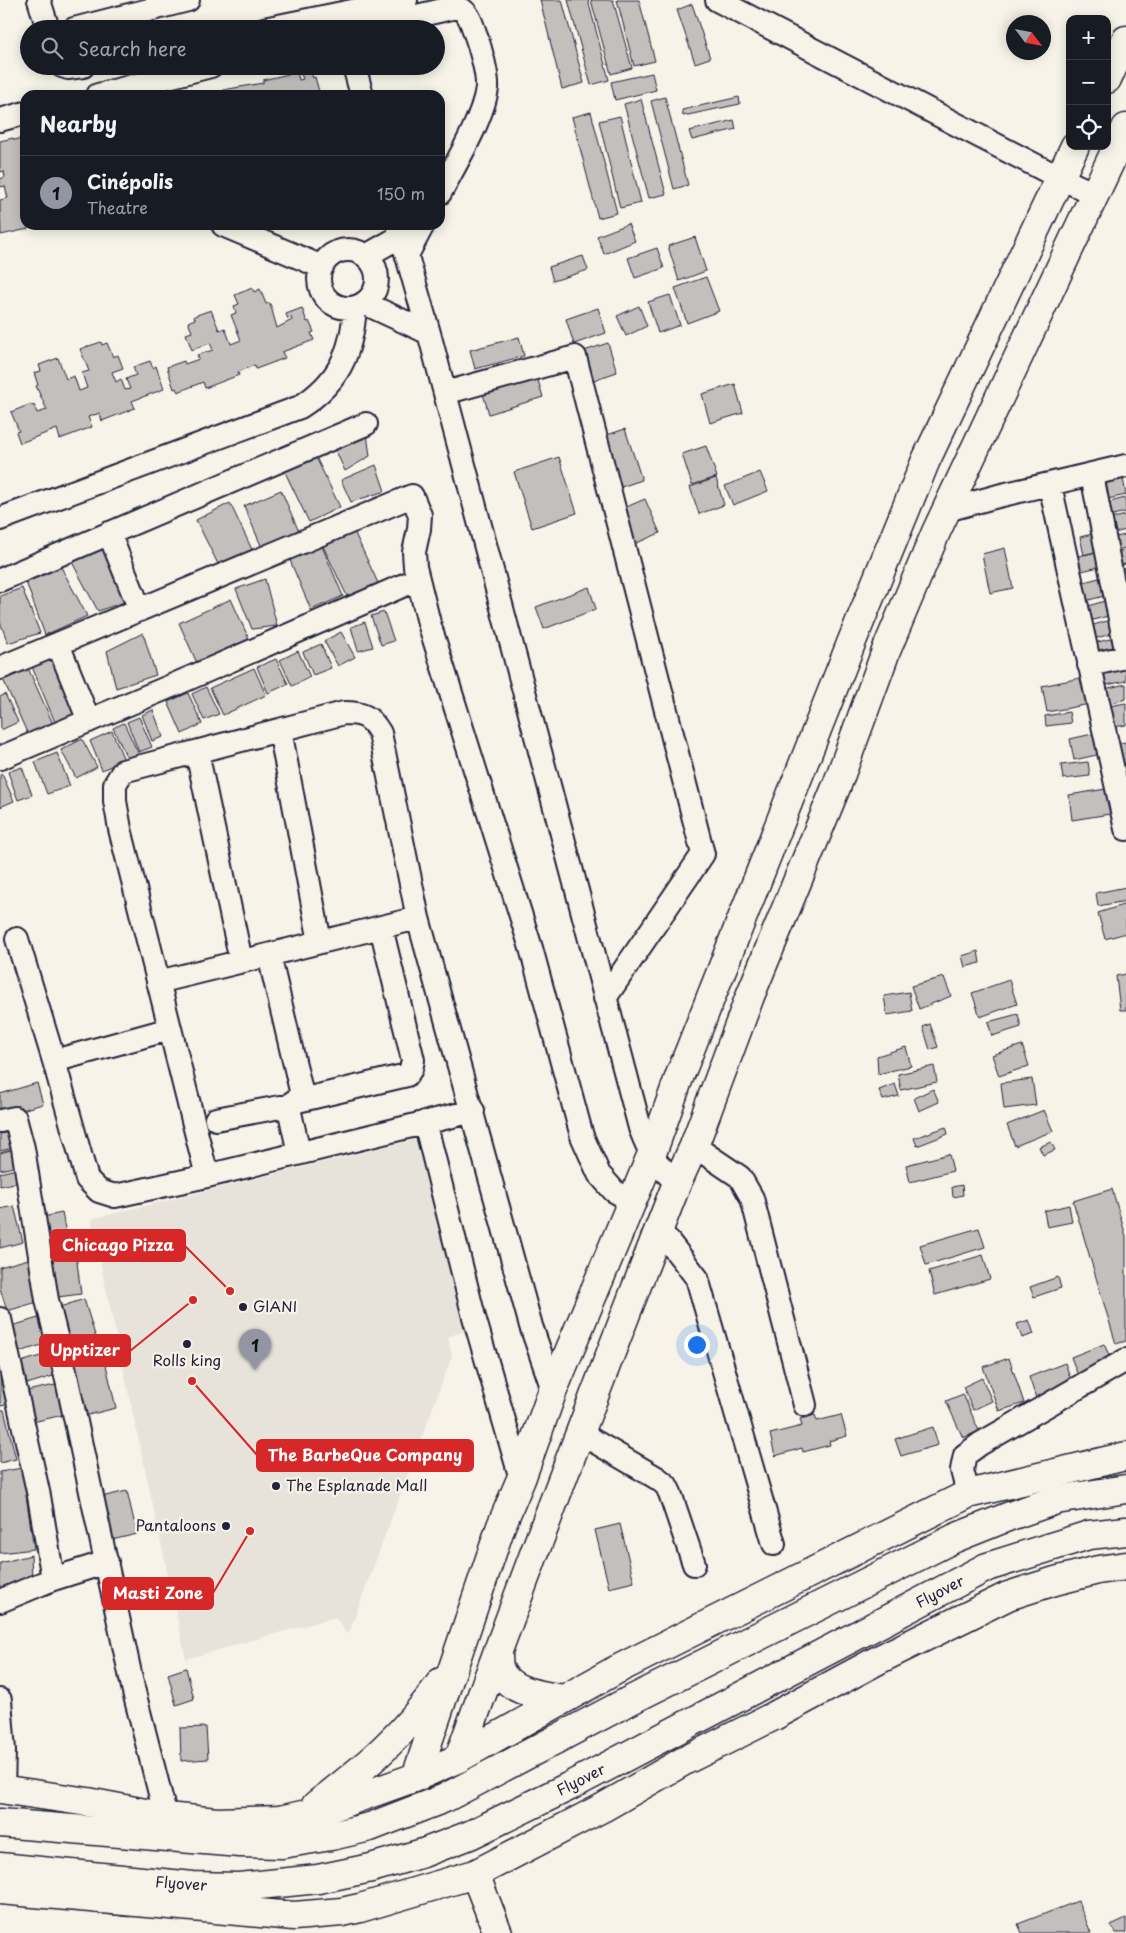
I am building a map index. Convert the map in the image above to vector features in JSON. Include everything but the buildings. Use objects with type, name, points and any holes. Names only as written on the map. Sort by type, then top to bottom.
[{"type":"street","points":[[39,0],[45,20]]},
{"type":"street","points":[[103,20],[154,4],[188,0]]},
{"type":"street","points":[[308,20],[406,0]]},
{"type":"street","points":[[717,0],[1060,178],[1095,194]]},
{"type":"street","points":[[399,20],[456,7],[462,8],[469,17],[482,52],[487,88],[469,138],[445,184]]},
{"type":"street","points":[[1111,71],[1126,40]]},
{"type":"street","points":[[117,90],[176,75]]},
{"type":"street","points":[[356,75],[361,90]]},
{"type":"street","points":[[0,118],[20,115]]},
{"type":"street","points":[[459,1758],[580,1433],[677,1183],[694,1146],[750,996],[846,762],[886,651],[947,510],[1126,128]]},
{"type":"street","points":[[416,1777],[500,1526],[521,1479],[553,1390],[651,1156],[680,1075],[801,769],[926,460],[1073,150]]},
{"type":"street","points":[[235,230],[322,267]]},
{"type":"street","points":[[366,256],[402,239],[416,230]]},
{"type":"street","points":[[402,239],[429,333],[640,1128],[651,1156],[659,1167],[677,1183]]},
{"type":"street","points":[[342,251],[359,252],[366,256],[376,271],[377,280],[371,297],[360,305],[346,308],[337,306],[323,294],[320,285],[322,267],[327,259],[342,251]]},
{"type":"street","points":[[360,305],[429,333]]},
{"type":"street","points":[[0,519],[300,407],[317,396],[329,385],[340,369],[350,348],[360,305]]},
{"type":"street","points":[[445,393],[575,357],[703,854],[605,998]]},
{"type":"street","points":[[0,580],[366,424]]},
{"type":"street","points":[[947,510],[1126,466]]},
{"type":"street","points":[[1092,475],[1126,650]]},
{"type":"street","points":[[1050,485],[1126,829]]},
{"type":"street","points":[[1,662],[58,644],[412,496],[420,514],[414,552],[418,579],[531,948],[582,1136],[598,1174],[614,1191],[632,1200]]},
{"type":"street","points":[[109,533],[140,610]]},
{"type":"street","points":[[0,758],[418,579]]},
{"type":"street","points":[[58,644],[89,721]]},
{"type":"street","points":[[1089,665],[1126,657]]},
{"type":"street","points":[[207,1176],[120,829],[115,801],[115,784],[123,771],[344,713],[358,713],[367,717],[375,724],[380,733],[418,918],[531,1326],[553,1390]]},
{"type":"street","points":[[280,730],[320,942]]},
{"type":"street","points":[[197,752],[241,961]]},
{"type":"street","points":[[158,982],[418,918]]},
{"type":"street","points":[[216,1119],[297,1102],[407,1075],[414,1060],[382,927]]},
{"type":"street","points":[[16,939],[54,1061],[87,1180],[99,1191],[115,1196],[207,1176],[473,1111]]},
{"type":"street","points":[[269,955],[297,1102]]},
{"type":"street","points":[[54,1061],[170,1029]]},
{"type":"street","points":[[297,1102],[289,1108],[299,1153]]},
{"type":"street","points":[[0,1121],[15,1118],[23,1148],[47,1300],[67,1380],[134,1692],[166,1817]]},
{"type":"street","points":[[426,1122],[474,1317],[521,1479]]},
{"type":"street","points":[[694,1146],[740,1177],[752,1198],[805,1405]]},
{"type":"street","points":[[659,1229],[698,1278],[774,1544]]},
{"type":"street","points":[[0,1319],[38,1496],[53,1579]]},
{"type":"street","points":[[968,1494],[962,1470],[965,1455],[980,1444],[1126,1360]]},
{"type":"street","points":[[580,1433],[666,1485],[694,1564]]},
{"type":"street","points":[[0,1823],[240,1843],[416,1777],[459,1758],[616,1670],[968,1494],[1126,1456]]},
{"type":"street","points":[[0,1700],[4,1750],[1,1789],[88,1802],[166,1817],[288,1826],[330,1836],[370,1827],[444,1798],[627,1702],[955,1538],[1056,1500],[1126,1489]]},
{"type":"street","name":"Flyover","points":[[0,1867],[194,1886],[238,1887],[318,1879],[371,1868],[423,1853],[470,1835],[568,1788],[987,1567],[1089,1535],[1126,1530]]},
{"type":"street","points":[[0,1601],[53,1579],[106,1562]]},
{"type":"street","points":[[0,1890],[294,1916],[342,1912],[360,1908],[474,1874],[604,1806],[684,1761],[774,1716],[880,1659],[1008,1596],[1098,1570],[1126,1566]]},
{"type":"street","points":[[498,1650],[500,1670],[507,1681],[521,1690],[563,1699]]},
{"type":"street","points":[[288,1826],[381,1753],[432,1694],[455,1661]]},
{"type":"street","points":[[474,1874],[498,1933]]},
{"type":"shaded area","name":"The Esplanade Mall","points":[[422,1138],[467,1330],[448,1337],[452,1356],[348,1635],[335,1617],[186,1659],[91,1219]]},
{"type":"place","name":"Chicago Pizza","points":[[230,1291]]},
{"type":"place","name":"Upptizer","points":[[193,1300]]},
{"type":"place","name":"GIANI","points":[[243,1307]]},
{"type":"place","name":"Rolls king","points":[[187,1344]]},
{"type":"place","name":"Cinépolis","points":[[255,1370]]},
{"type":"place","name":"The BarbeQue Company","points":[[192,1381]]},
{"type":"place","name":"The Esplanade Mall","points":[[276,1486]]},
{"type":"place","name":"Pantaloons","points":[[226,1526]]},
{"type":"place","name":"Masti Zone","points":[[250,1531]]}]
